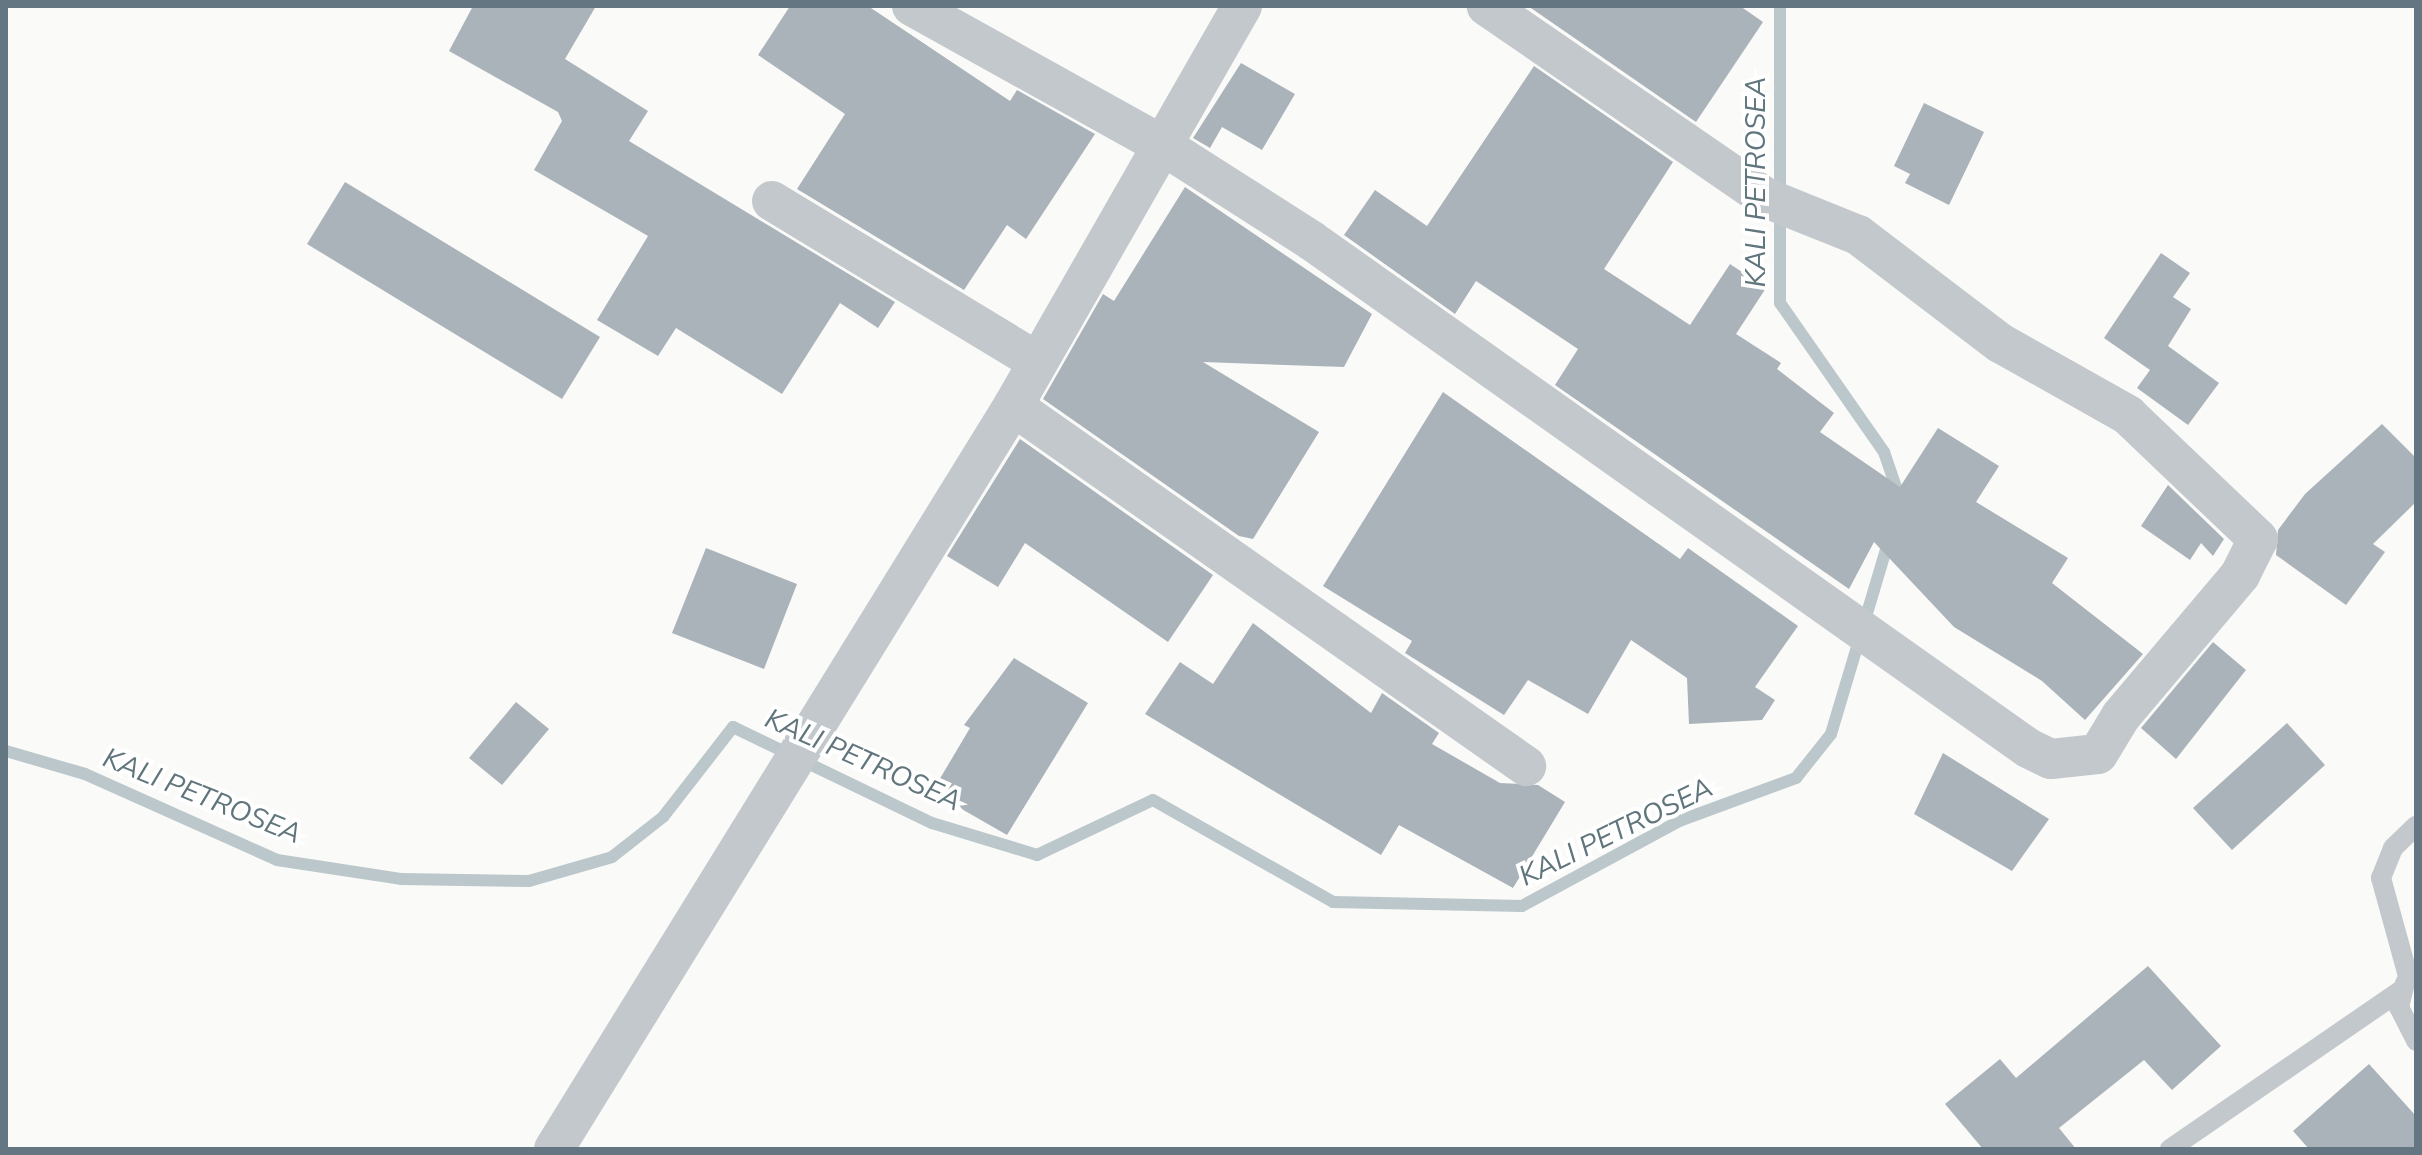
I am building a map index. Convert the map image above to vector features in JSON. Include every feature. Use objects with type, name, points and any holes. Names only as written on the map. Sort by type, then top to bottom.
[{"type":"street","points":[[912,6],[1162,145],[1312,241],[2028,748],[2051,759],[2098,754],[2121,716],[2240,575],[2258,539],[2150,430],[2000,343],[1858,235],[1766,198],[1487,6]]},
{"type":"street","points":[[554,1149],[1013,406],[1035,360],[1242,6]]},
{"type":"street","points":[[772,201],[1035,360]]},
{"type":"street","points":[[1013,406],[1526,766]]},
{"type":"lane","points":[[2416,826],[2393,848],[2381,878],[2408,978],[2403,1024],[2416,1041]]},
{"type":"lane","points":[[2170,1149],[2408,978]]},
{"type":"building","points":[[473,6],[596,6],[565,59],[648,111],[629,141],[895,302],[878,328],[840,303],[782,394],[676,328],[658,356],[597,320],[648,236],[534,170],[562,121],[558,112],[449,51]]},
{"type":"building","points":[[790,6],[868,6],[1010,101],[1017,90],[1095,134],[1026,239],[1007,225],[964,290],[797,189],[845,114],[758,55]]},
{"type":"building","points":[[1528,6],[1740,6],[1763,22],[1696,122]]},
{"type":"building","points":[[1241,63],[1295,94],[1262,150],[1222,127],[1210,148],[1193,138]]},
{"type":"building","points":[[1534,66],[1673,162],[1604,269],[1690,325],[1730,264],[1766,288],[1736,334],[1781,363],[1777,369],[1834,413],[1820,432],[1900,487],[1938,428],[1999,466],[1976,502],[2068,558],[2052,583],[2143,654],[2085,720],[2042,681],[1954,627],[1874,542],[1849,589],[1555,385],[1578,349],[1476,281],[1455,314],[1344,235],[1375,190],[1427,226]]},
{"type":"building","points":[[1924,103],[1984,132],[1949,205],[1905,183],[1910,174],[1894,166]]},
{"type":"building","points":[[345,182],[600,337],[562,399],[307,244]]},
{"type":"building","points":[[1185,187],[1372,314],[1344,367],[1203,362],[1319,432],[1253,539],[1239,536],[1043,399],[1103,294],[1114,301]]},
{"type":"building","points":[[2161,253],[2190,273],[2173,297],[2191,309],[2168,346],[2219,383],[2188,425],[2137,388],[2150,370],[2104,338]]},
{"type":"building","points":[[1443,392],[1680,559],[1688,548],[1798,626],[1755,687],[1775,700],[1762,720],[1689,724],[1687,678],[1631,640],[1588,714],[1528,680],[1504,715],[1405,653],[1412,641],[1323,586]]},
{"type":"building","points":[[2382,424],[2416,458],[2416,502],[2373,544],[2385,552],[2346,605],[2276,555],[2278,530],[2305,494]]},
{"type":"building","points":[[1020,439],[1213,575],[1168,642],[1025,543],[998,587],[947,556]]},
{"type":"building","points":[[2168,485],[2224,539],[2213,556],[2201,543],[2190,560],[2141,526]]},
{"type":"building","points":[[706,548],[797,584],[764,669],[672,633]]},
{"type":"building","points":[[1253,623],[1371,713],[1382,693],[1439,733],[1432,744],[1500,783],[1538,785],[1565,802],[1513,888],[1399,825],[1381,855],[1145,714],[1180,662],[1213,684]]},
{"type":"building","points":[[2213,642],[2246,670],[2176,759],[2141,728]]},
{"type":"building","points":[[1014,658],[1088,703],[1007,835],[932,792],[970,728],[964,725]]},
{"type":"building","points":[[516,702],[549,729],[502,785],[469,758]]},
{"type":"building","points":[[2287,723],[2325,765],[2232,850],[2193,808]]},
{"type":"building","points":[[1943,753],[2049,819],[2012,871],[1914,814]]},
{"type":"building","points":[[2148,966],[2221,1046],[2172,1090],[2144,1060],[2059,1128],[2076,1149],[1983,1149],[1945,1104],[2000,1059],[2016,1078]]},
{"type":"building","points":[[2369,1064],[2416,1116],[2416,1149],[2309,1149],[2293,1131]]},
{"type":"waterway","name":"KALI PETROSEA","points":[[1780,6],[1780,303],[1884,452],[1899,496]]},
{"type":"waterway","name":"KALI PETROSEA","points":[[6,751],[85,774],[277,860],[401,879],[529,881],[612,857],[663,817],[733,727],[932,823],[1037,855],[1153,800],[1333,902],[1522,906],[1679,821],[1796,778],[1831,734],[1889,540]]}]
